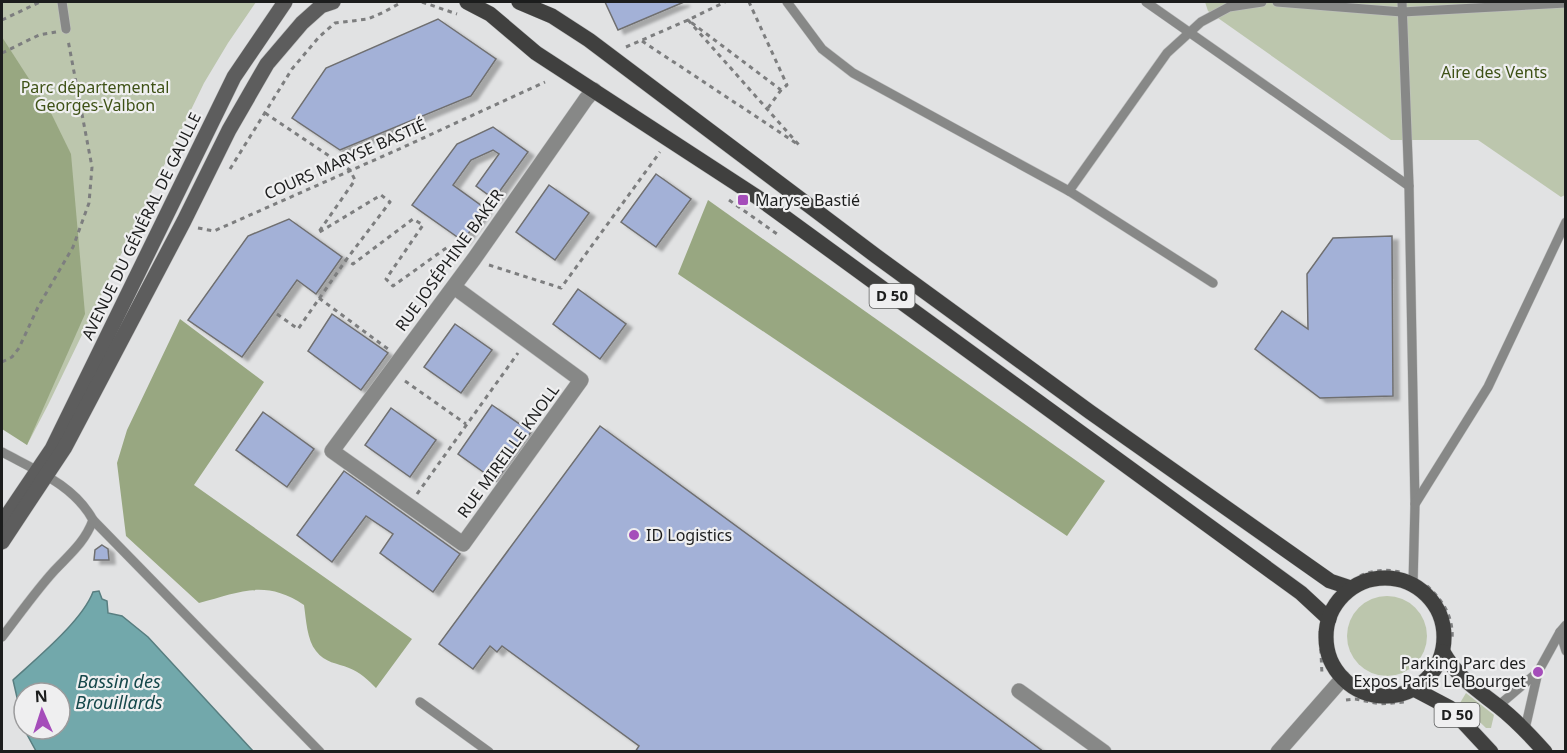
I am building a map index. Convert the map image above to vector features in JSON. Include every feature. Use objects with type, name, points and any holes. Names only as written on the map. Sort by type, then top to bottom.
[{"type":"main road","name":"AVENUE DU GÉNÉRAL DE GAULLE","points":[[43,473],[52,449],[234,77],[285,2]]},
{"type":"main road","name":"AVENUE DU GÉNÉRAL DE GAULLE","points":[[43,473],[65,447],[184,221],[229,130],[267,64],[283,42],[312,12],[333,2]]},
{"type":"main road","name":"D 50","points":[[467,2],[490,14],[537,53],[757,196],[1301,593],[1326,617]]},
{"type":"main road","name":"D 50","points":[[519,2],[552,16],[589,40],[876,256],[1090,412],[1330,581],[1347,587]]},
{"type":"main road","points":[[2,523],[43,473]]},
{"type":"main road","points":[[2,542],[43,473]]},
{"type":"main road","points":[[1373,579],[1414,580],[1435,604],[1442,618],[1445,633],[1445,656],[1419,691],[1391,696],[1373,695],[1357,689],[1343,678],[1329,656],[1326,617],[1347,587],[1373,579]]},
{"type":"main road","name":"D 50","points":[[1445,656],[1453,669],[1469,685],[1525,729],[1545,752]]},
{"type":"main road","name":"D 50","points":[[1419,691],[1450,708],[1491,752]]},
{"type":"street","name":"RUE JOSÉPHINE BAKER","points":[[408,505],[332,451],[454,287],[573,116],[594,90]]},
{"type":"street","points":[[454,287],[528,340]]},
{"type":"street","name":"RUE MIREILLE KNOLL","points":[[408,505],[463,544],[581,380],[528,340]]},
{"type":"street","points":[[1278,752],[1343,678]]},
{"type":"street","points":[[1019,691],[1104,752]]},
{"type":"lane","points":[[62,2],[66,30]]},
{"type":"lane","points":[[786,2],[822,49],[853,73],[1069,191],[1213,282]]},
{"type":"lane","points":[[1146,2],[1409,186]]},
{"type":"lane","points":[[1069,191],[1167,53],[1201,22],[1229,7],[1262,2]]},
{"type":"lane","points":[[1277,2],[1402,7],[1566,3]]},
{"type":"lane","points":[[1402,7],[1409,186],[1416,504],[1414,580]]},
{"type":"lane","points":[[1416,504],[1488,387],[1566,222]]},
{"type":"lane","points":[[2,452],[43,473],[79,499],[93,520],[320,752]]},
{"type":"lane","points":[[2,637],[53,572],[80,545],[89,532],[93,520]]},
{"type":"lane","points":[[1563,629],[1566,651]]},
{"type":"lane","points":[[1525,729],[1538,672],[1563,629]]},
{"type":"lane","points":[[1498,706],[1538,672]]},
{"type":"lane","points":[[420,702],[489,752]]},
{"type":"path","points":[[2,20],[40,2]]},
{"type":"path","points":[[319,37],[335,23],[368,19],[402,2]]},
{"type":"path","points":[[623,48],[725,2]]},
{"type":"path","points":[[749,2],[787,85],[767,109]]},
{"type":"path","points":[[688,20],[781,90]]},
{"type":"path","points":[[642,41],[799,145],[688,20]]},
{"type":"path","points":[[2,53],[39,35],[66,30],[93,167],[89,203],[73,247],[38,307],[19,348],[12,357],[2,362]]},
{"type":"path","name":"COURS MARYSE BASTIÉ","points":[[184,221],[198,228],[214,231],[545,82]]},
{"type":"path","points":[[265,113],[350,170],[355,180],[318,233],[381,195],[390,202],[298,329],[277,314]]},
{"type":"path","points":[[346,260],[353,264],[413,219],[423,225],[386,279],[393,286],[449,246],[493,267],[561,288],[660,152]]},
{"type":"path","points":[[319,298],[401,358]]},
{"type":"path","points":[[408,505],[528,340]]},
{"type":"path","points":[[391,371],[466,424]]},
{"type":"path","points":[[1347,587],[1374,571],[1388,570],[1414,580],[1431,590],[1443,603],[1450,618],[1451,649],[1445,656]]},
{"type":"path","points":[[1322,678],[1320,628],[1326,617]]},
{"type":"path","points":[[1343,700],[1355,699],[1392,704],[1415,701],[1419,691]]},
{"type":"green space","name":"Parc départemental Georges-Valbon","points":[[2,2],[256,2],[204,83],[27,445],[2,426]]},
{"type":"green space","name":"Aire des Vents","points":[[1205,2],[1565,2],[1565,195],[1561,197],[1478,140],[1391,140],[1208,11]]},
{"type":"green space","points":[[2,37],[51,113],[71,154],[85,314],[27,445],[2,429]]},
{"type":"green space","points":[[708,200],[1105,481],[1067,536],[678,274]]},
{"type":"green space","points":[[180,319],[264,382],[194,485],[412,639],[376,688],[357,672],[327,660],[316,651],[309,635],[304,605],[277,592],[264,590],[240,592],[199,603],[126,536],[117,463],[127,430]]},
{"type":"green space","points":[[1387,596],[1402,599],[1415,608],[1424,621],[1427,636],[1424,651],[1415,664],[1402,673],[1387,676],[1372,673],[1359,664],[1350,651],[1347,636],[1350,621],[1359,608],[1372,599]]},
{"type":"green space","points":[[1466,693],[1494,715],[1491,728],[1486,728],[1460,703]]},
{"type":"water","name":"Bassin des Brouillards","points":[[99,591],[102,599],[107,601],[108,613],[122,616],[148,637],[253,751],[36,751],[31,741],[72,741],[72,681],[13,680],[69,627],[93,592]]},
{"type":"building","points":[[605,2],[684,2],[618,30]]},
{"type":"building","points":[[438,19],[496,59],[471,96],[340,150],[292,118],[326,68]]},
{"type":"building","points":[[493,127],[528,152],[494,199],[476,186],[499,154],[493,150],[471,160],[453,185],[486,209],[463,241],[412,205],[457,144]]},
{"type":"building","points":[[656,174],[691,199],[656,247],[621,222]]},
{"type":"building","points":[[549,185],[589,213],[555,260],[516,232]]},
{"type":"building","points":[[289,219],[342,257],[316,294],[297,280],[242,357],[188,320],[248,236]]},
{"type":"building","points":[[1392,236],[1393,396],[1320,398],[1255,349],[1282,311],[1308,329],[1307,274],[1333,238]]},
{"type":"building","points":[[578,289],[626,324],[600,359],[553,324]]},
{"type":"building","points":[[332,314],[388,353],[361,390],[308,351]]},
{"type":"building","points":[[455,324],[492,350],[461,393],[424,367]]},
{"type":"building","points":[[492,405],[531,432],[496,481],[458,454]]},
{"type":"building","points":[[391,408],[436,440],[410,477],[365,445]]},
{"type":"building","points":[[263,412],[314,449],[287,487],[236,450]]},
{"type":"building","name":"ID Logistics","points":[[600,426],[1044,752],[635,752],[639,746],[502,646],[497,652],[490,646],[473,669],[439,644]]},
{"type":"building","points":[[344,471],[460,554],[433,592],[380,553],[393,534],[366,516],[332,562],[297,535]]},
{"type":"building","points":[[102,545],[108,549],[109,560],[94,560],[95,550]]},
{"type":"place","name":"Maryse Bastié","points":[[743,200]]},
{"type":"place","name":"ID Logistics","points":[[634,535]]},
{"type":"place","name":"Parking Parc des Expos Paris Le Bourget","points":[[1538,672]]}]
